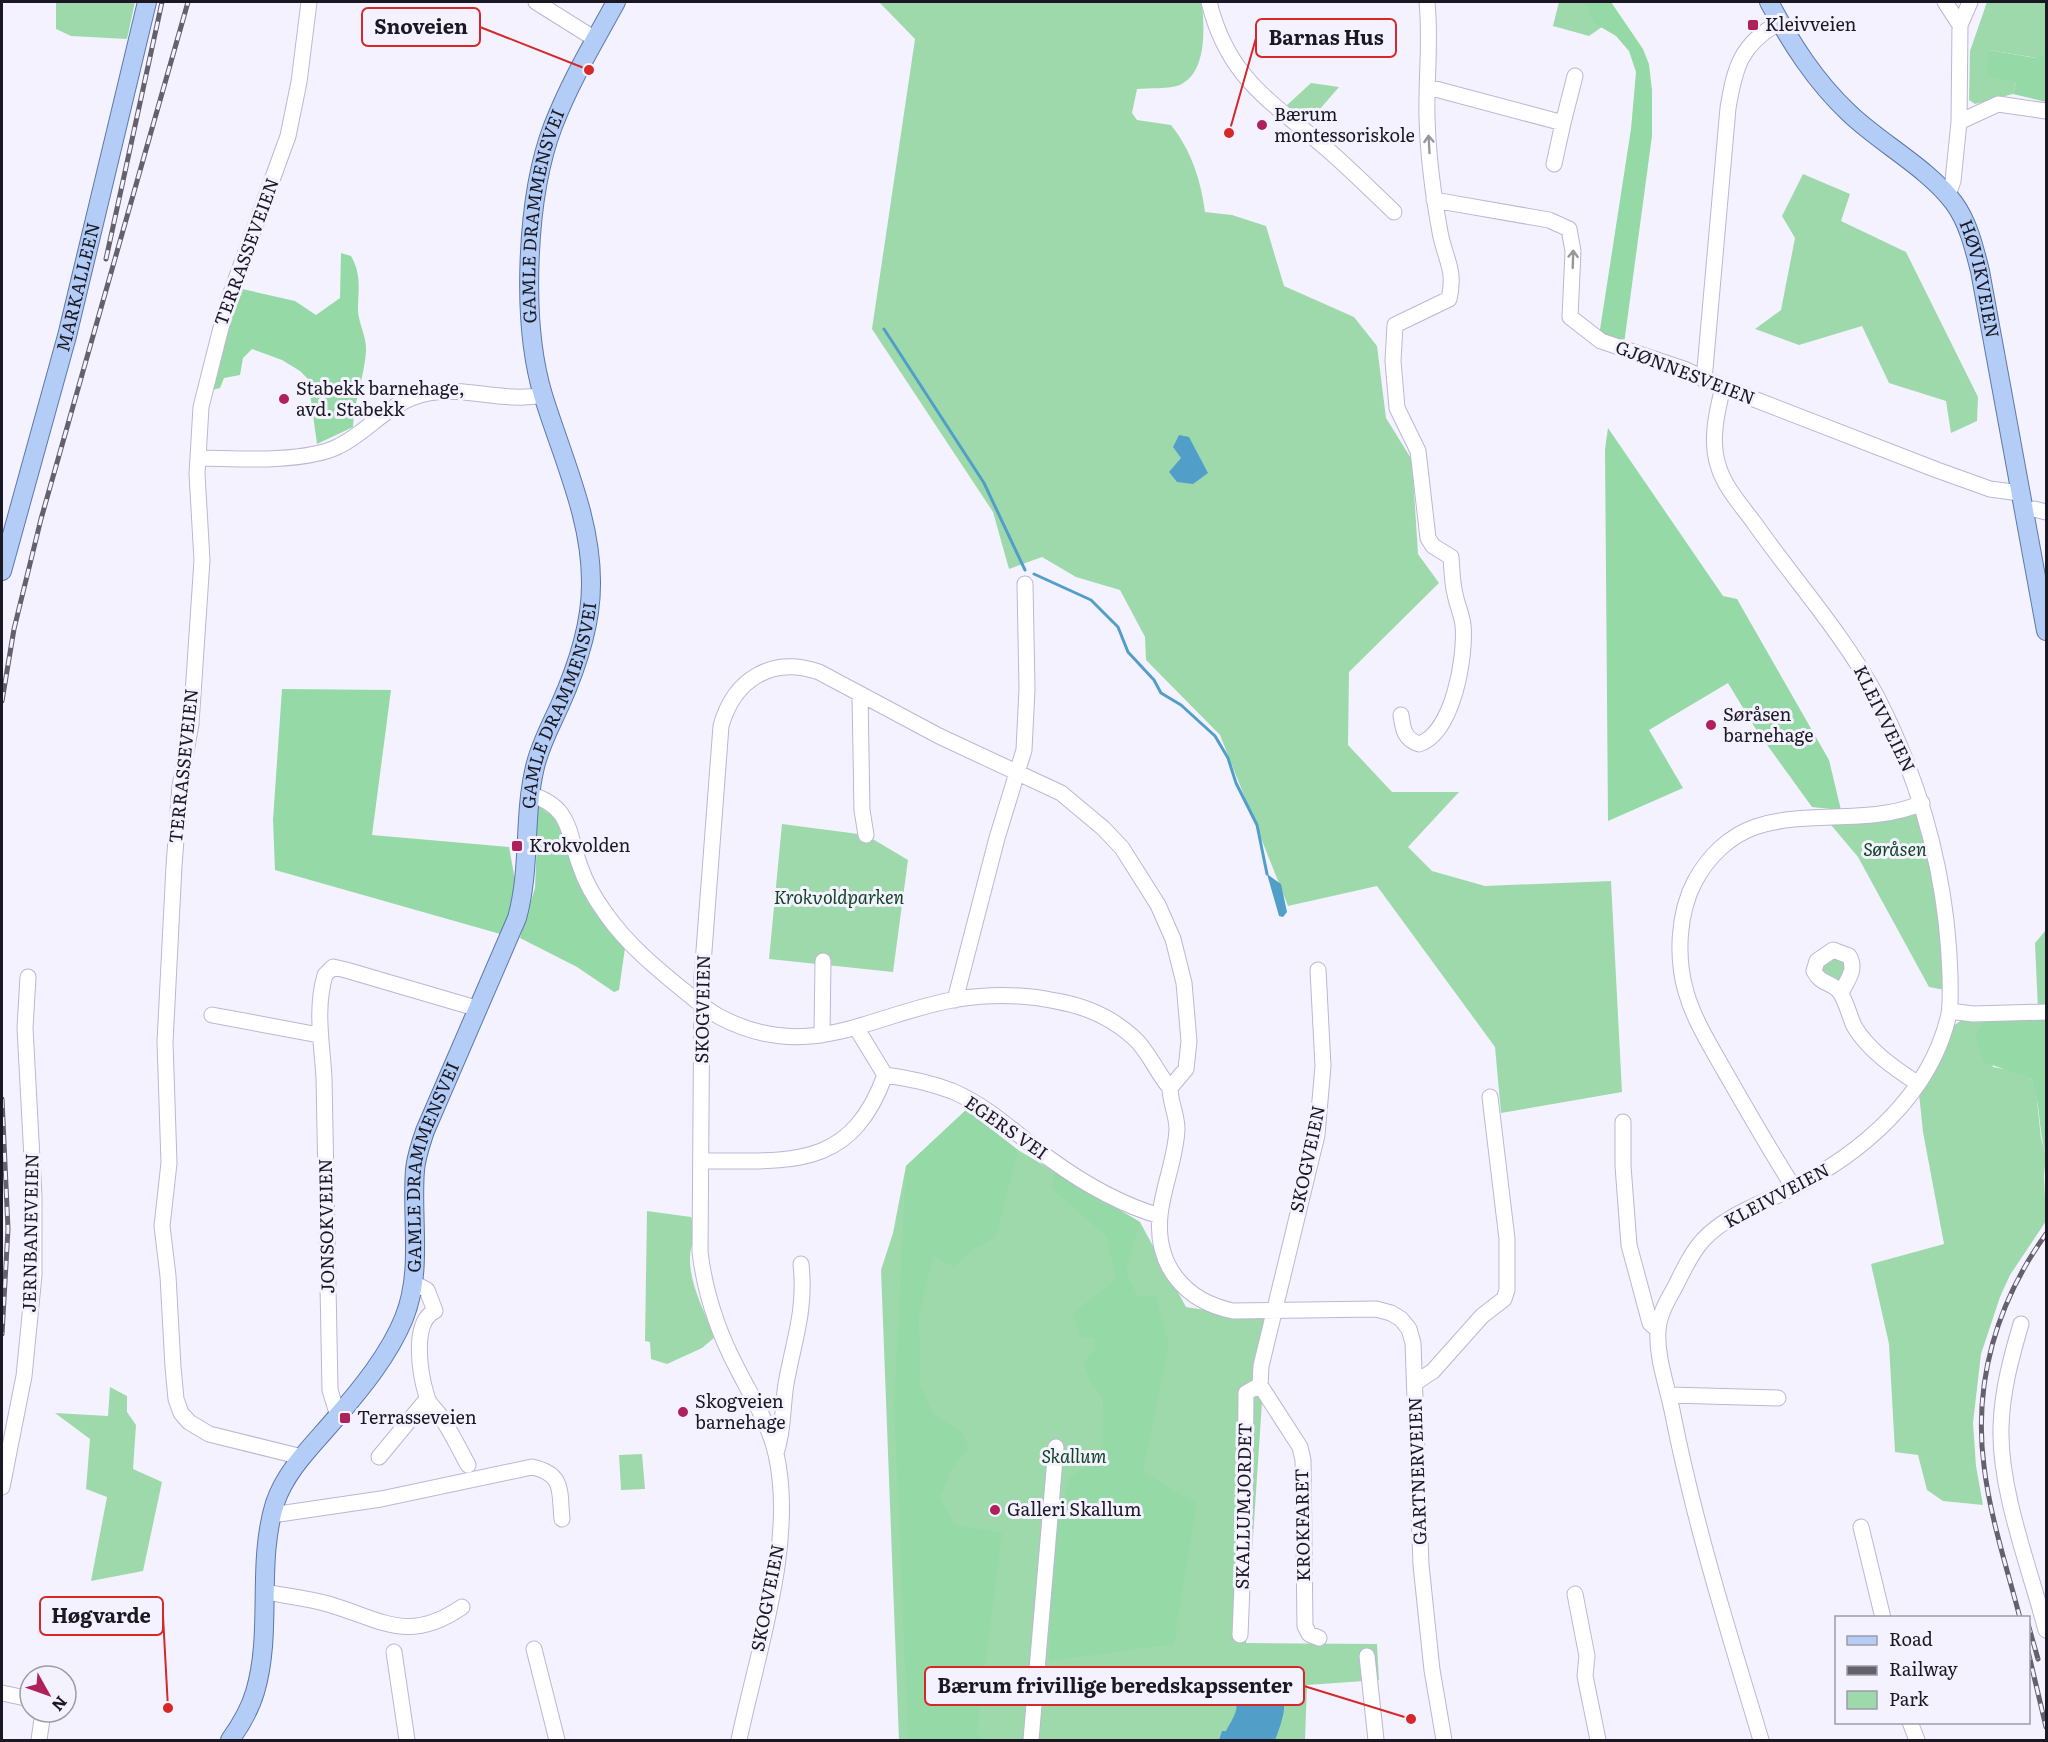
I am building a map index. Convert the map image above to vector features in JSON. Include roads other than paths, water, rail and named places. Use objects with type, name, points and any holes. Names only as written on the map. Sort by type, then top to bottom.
[{"type":"main road","name":"MARKALLEEN","points":[[2,571],[67,336],[147,2]]},
{"type":"main road","name":"GAMLE DRAMMENSVEI","points":[[230,1740],[250,1706],[258,1678],[272,1515],[281,1488],[302,1457],[363,1385],[397,1333],[410,1302],[414,1283],[415,1170],[419,1150],[425,1131],[511,937],[522,903],[526,870],[529,794],[542,744],[579,654],[588,622],[591,585],[589,548],[582,515],[534,361],[531,320],[532,249],[539,178],[553,125],[595,39],[616,2]]},
{"type":"main road","name":"HØVIKVEIEN","points":[[1769,2],[1804,62],[1838,102],[1947,195],[1966,226],[1978,261],[2046,632]]},
{"type":"street","name":"TERRASSEVEIEN","points":[[302,1457],[216,1436],[189,1422],[181,1413],[176,1399],[172,1367],[168,1276],[162,1226],[169,1163],[165,1042],[174,866],[180,786],[190,724],[202,569],[198,458],[201,407],[212,356],[242,256],[271,187],[288,136],[299,82],[309,2]]},
{"type":"street","points":[[536,2],[595,39]]},
{"type":"street","points":[[1209,2],[1224,45],[1249,84],[1347,167],[1394,212]]},
{"type":"street","points":[[1401,715],[1404,732],[1413,742],[1419,744],[1433,737],[1457,688],[1463,644],[1463,625],[1455,593],[1451,557],[1433,546],[1428,538],[1418,451],[1397,408],[1393,361],[1395,325],[1449,299],[1454,280],[1441,238],[1434,200],[1427,116],[1430,28],[1427,2]]},
{"type":"street","points":[[1946,2],[1960,25]]},
{"type":"street","points":[[1947,195],[1953,182],[1959,122],[1960,25],[1970,2]]},
{"type":"street","points":[[1704,380],[1728,108],[1734,73],[1740,59],[1755,39],[1780,22]]},
{"type":"street","points":[[1554,164],[1575,76]]},
{"type":"street","points":[[1428,87],[1563,123]]},
{"type":"street","points":[[1959,122],[1998,104],[2046,111]]},
{"type":"street","name":"GJØNNESVEIEN","points":[[1434,200],[1549,220],[1569,229],[1573,251],[1570,317],[1601,341],[1675,366],[1704,380],[1990,489],[2020,493]]},
{"type":"street","name":"KLEIVVEIEN","points":[[1723,387],[1716,415],[1715,450],[1722,475],[1852,655],[1896,736],[1922,803],[1934,842],[1942,886],[1949,963],[1950,1011],[1937,1047],[1917,1083],[1897,1112],[1844,1160],[1794,1188],[1738,1215],[1703,1240],[1664,1307],[1658,1330],[1660,1356],[1687,1490],[1761,1740]]},
{"type":"street","points":[[198,458],[256,458],[320,453],[347,442],[373,420],[401,403],[430,393],[523,398],[543,395]]},
{"type":"street","points":[[2026,518],[2034,509],[2046,512]]},
{"type":"street","points":[[2026,518],[2046,519]]},
{"type":"street","points":[[955,1000],[997,838],[1024,750],[1027,698],[1025,584]]},
{"type":"street","name":"SKOGVEIEN","points":[[739,1740],[779,1551],[781,1488],[776,1453],[760,1411],[724,1341],[709,1304],[700,1252],[702,977],[717,761],[726,708],[733,696],[758,675],[773,667],[803,666],[819,672],[939,736],[1061,793],[1103,828],[1131,860],[1158,905],[1173,939],[1184,983],[1188,1020],[1186,1069],[1170,1088]]},
{"type":"street","points":[[860,694],[862,810],[866,835]]},
{"type":"street","points":[[529,794],[553,804],[562,813],[571,833],[587,884],[617,930],[641,954],[703,1007],[730,1022],[771,1034],[798,1037],[822,1035],[857,1029],[916,1009],[955,1000],[1017,995],[1067,1003],[1092,1011],[1134,1037],[1170,1088],[1170,1102],[1177,1127],[1160,1216],[1163,1250],[1168,1264],[1190,1293],[1214,1307],[1233,1311],[1359,1308],[1391,1313],[1401,1319],[1409,1329],[1413,1342],[1415,1383]]},
{"type":"street","points":[[1794,1188],[1711,1046],[1686,993],[1680,953],[1684,906],[1690,890],[1707,861],[1736,837],[1756,827],[1883,813],[1922,803]]},
{"type":"street","points":[[822,1035],[823,961]]},
{"type":"street","name":"JONSOKVEIEN","points":[[338,1416],[330,1390],[324,1078],[319,1035],[322,984],[325,975],[333,967],[479,1008]]},
{"type":"street","name":"SKOGVEIEN","points":[[1274,1310],[1317,1135],[1321,1107],[1323,1040],[1318,970]]},
{"type":"street","name":"JERNBANEVEIEN","points":[[2,1487],[24,1376],[34,1275],[34,1196],[25,1028],[28,977]]},
{"type":"street","points":[[1841,993],[1856,1029],[1866,1041],[1892,1066],[1917,1083]]},
{"type":"street","points":[[1950,1011],[1972,1014],[2046,1012]]},
{"type":"street","points":[[212,1015],[319,1035]]},
{"type":"street","points":[[701,1161],[793,1160],[813,1156],[830,1148],[850,1133],[866,1116],[885,1075],[857,1029]]},
{"type":"street","name":"EGERS VEI","points":[[885,1075],[932,1084],[954,1092],[1005,1123],[1051,1160],[1104,1192],[1143,1212],[1160,1216]]},
{"type":"street","name":"GARTNERVEIEN","points":[[1444,1740],[1432,1670],[1422,1575],[1416,1492],[1415,1383],[1433,1371],[1482,1316],[1504,1299],[1508,1290],[1507,1239],[1490,1097]]},
{"type":"street","points":[[1623,1122],[1629,1245],[1650,1323],[1658,1330]]},
{"type":"street","name":"SKOGVEIEN","points":[[776,1453],[783,1434],[784,1401],[803,1311],[801,1264]]},
{"type":"street","points":[[414,1283],[428,1290],[435,1311],[423,1320],[421,1328],[421,1361],[427,1399],[442,1417],[468,1465]]},
{"type":"street","points":[[1260,1385],[1261,1366],[1274,1310]]},
{"type":"street","points":[[2021,1324],[2008,1367],[2001,1430],[2010,1499],[2040,1584],[2046,1629]]},
{"type":"street","name":"SKALLUMJORDET","points":[[1240,1635],[1245,1513],[1246,1393],[1260,1385]]},
{"type":"street","name":"KROKFARET","points":[[1260,1385],[1300,1447],[1304,1477],[1305,1626],[1309,1634],[1319,1638]]},
{"type":"street","points":[[1669,1395],[1778,1398]]},
{"type":"street","points":[[379,1456],[427,1399]]},
{"type":"street","points":[[1031,1740],[1056,1448]]},
{"type":"street","points":[[272,1515],[381,1499],[532,1467],[553,1474],[558,1482],[562,1519]]},
{"type":"street","points":[[1861,1527],[1883,1616]]},
{"type":"street","points":[[265,1592],[328,1604],[388,1625],[404,1628],[445,1619],[462,1607]]},
{"type":"street","points":[[1575,1594],[1587,1656],[1585,1676],[1598,1740]]},
{"type":"street","points":[[534,1649],[557,1740]]},
{"type":"street","points":[[394,1652],[407,1740]]},
{"type":"street","points":[[1367,1656],[1376,1740]]},
{"type":"street","points":[[2,1693],[18,1696]]},
{"type":"street","points":[[39,1740],[41,1724]]},
{"type":"street","points":[[1911,1724],[1917,1740]]},
{"type":"water","points":[[1179,435],[1189,437],[1208,473],[1193,484],[1177,482],[1169,472],[1181,458],[1173,447]]},
{"type":"water","points":[[1267,874],[1281,884],[1287,912],[1283,917],[1279,916]]},
{"type":"water","points":[[1244,1681],[1270,1687],[1282,1698],[1283,1714],[1275,1740],[1219,1740],[1222,1731],[1226,1731],[1235,1714],[1237,1705],[1234,1695],[1238,1686]]},
{"type":"waterway","points":[[884,329],[984,483],[1025,570]]},
{"type":"waterway","points":[[1034,574],[1091,600],[1118,627],[1128,652],[1154,680],[1161,693],[1181,705],[1215,736],[1228,758],[1236,783],[1257,825],[1267,874]]},
{"type":"railway","points":[[106,259],[162,2]]},
{"type":"railway","points":[[2,701],[14,629],[41,519],[188,2]]},
{"type":"railway","points":[[2,1099],[8,1229],[2,1334]]},
{"type":"railway","points":[[2019,1616],[1987,1485],[1981,1435],[1982,1404],[1986,1374],[2002,1315],[2014,1287],[2046,1234]]},
{"type":"railway","points":[[2030,1631],[2038,1659]]},
{"type":"railway","points":[[2030,1659],[2046,1727]]},
{"type":"place","name":"Kleivveien","points":[[1753,25]]},
{"type":"place","name":"Snoveien","points":[[589,70]]},
{"type":"place","name":"Bærum montessoriskole","points":[[1262,125]]},
{"type":"place","name":"Barnas Hus","points":[[1229,133]]},
{"type":"place","name":"Stabekk barnehage, avd. Stabekk","points":[[284,399]]},
{"type":"place","name":"Søråsen barnehage","points":[[1711,725]]},
{"type":"place","name":"Krokvolden","points":[[517,846]]},
{"type":"place","name":"Skogveien barnehage","points":[[683,1412]]},
{"type":"place","name":"Terrasseveien","points":[[345,1418]]},
{"type":"place","name":"Galleri Skallum","points":[[995,1510]]},
{"type":"place","name":"Høgvarde","points":[[168,1708]]},
{"type":"place","name":"Bærum frivillige beredskapssenter","points":[[1411,1719]]},
{"type":"park label","name":"Søråsen","points":[[1895,850]]},
{"type":"park label","name":"Krokvoldparken","points":[[839,898]]},
{"type":"park label","name":"Skallum","points":[[1074,1457]]}]
